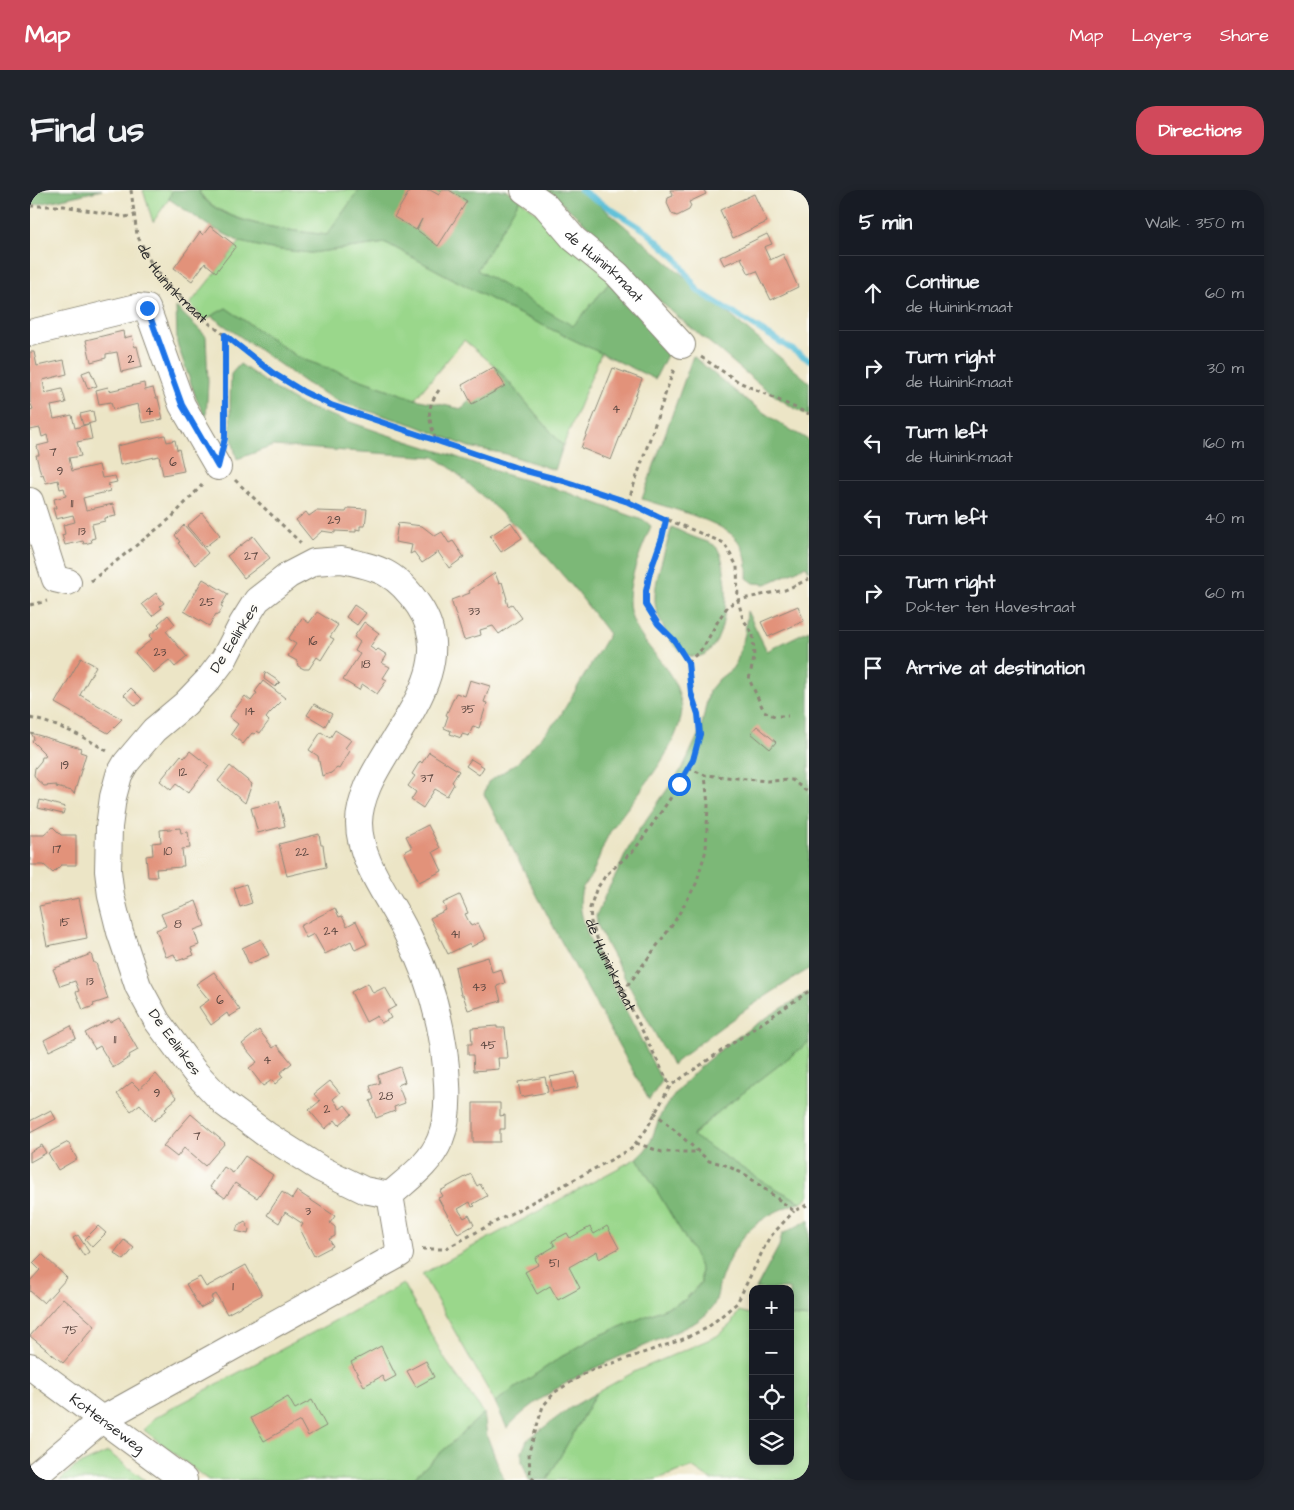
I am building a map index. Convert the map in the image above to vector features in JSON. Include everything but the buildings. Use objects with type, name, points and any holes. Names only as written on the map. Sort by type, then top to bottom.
[{"type":"street","name":"de Huininkmaat","points":[[524,190],[544,204],[574,239],[616,274],[682,345]]},
{"type":"street","points":[[30,333],[137,307],[147,308],[182,405],[218,467]]},
{"type":"street","points":[[30,501],[55,579],[72,588]]},
{"type":"street","name":"De Eelinkes","points":[[341,560],[370,565],[398,580],[413,596],[423,611],[432,631],[433,662],[422,693],[374,772],[362,801],[358,822],[362,848],[369,864],[406,932],[423,969],[440,1023],[446,1054],[447,1109],[440,1139],[425,1165],[390,1195],[364,1190],[320,1168],[267,1135],[225,1104],[194,1071],[157,1021],[138,986],[120,932],[111,896],[108,871],[109,827],[113,797],[126,762],[154,730],[186,704],[208,680],[224,659],[257,600],[288,575],[314,562],[341,560]]},
{"type":"street","points":[[30,1480],[101,1420],[400,1254],[390,1195]]},
{"type":"street","name":"Kottenseweg","points":[[30,1366],[184,1480]]},
{"type":"path","name":"de Huininkmaat","points":[[131,190],[137,236],[150,261],[168,284],[205,320],[273,373],[304,392],[331,405],[526,471],[628,502],[666,520],[724,543],[737,566],[738,600],[743,619],[753,634],[754,658],[749,679],[757,699],[764,710],[774,716],[788,716]]},
{"type":"path","points":[[30,206],[64,206],[125,217],[135,215]]},
{"type":"path","points":[[30,605],[72,588],[171,518],[218,467],[225,438],[225,335]]},
{"type":"path","points":[[628,502],[682,345],[739,382],[809,414]]},
{"type":"path","points":[[436,440],[428,413],[430,402],[439,390]]},
{"type":"path","points":[[218,467],[225,470],[306,548],[314,562]]},
{"type":"path","name":"de Huininkmaat","points":[[666,520],[650,572],[646,591],[646,605],[658,624],[674,640],[688,662],[691,693],[698,714],[700,734],[693,760],[668,802],[635,850],[606,875],[596,890],[590,908],[594,932],[670,1086]]},
{"type":"path","points":[[688,662],[703,648],[728,606],[738,600],[785,590],[809,579]]},
{"type":"path","points":[[30,718],[47,722],[81,735],[126,762]]},
{"type":"path","points":[[688,768],[705,775],[767,781],[792,780],[809,792]]},
{"type":"path","points":[[623,992],[673,924],[696,884],[706,850],[708,805],[705,775]]},
{"type":"path","points":[[400,1254],[422,1249],[445,1249],[631,1149],[646,1130],[654,1112],[670,1086],[809,991]]},
{"type":"path","points":[[654,1112],[709,1161],[724,1164],[746,1175],[794,1211]]},
{"type":"path","points":[[636,1143],[662,1152],[700,1152]]},
{"type":"path","points":[[534,1480],[530,1474],[529,1452],[543,1406],[554,1392],[587,1372],[681,1340],[707,1328],[737,1303],[769,1238],[794,1211],[809,1204]]},
{"type":"green space","points":[[30,190],[102,190],[30,206]]},
{"type":"green space","points":[[143,190],[172,190],[169,199],[153,222]]},
{"type":"green space","points":[[172,190],[201,190],[199,193],[210,204],[240,219],[276,228],[327,235],[359,190],[506,190],[520,199],[477,270],[573,326],[617,274],[673,343],[655,379],[509,309],[386,243],[311,253],[272,249],[240,242],[209,226],[169,199]]},
{"type":"green space","points":[[201,190],[359,190],[327,235],[276,228],[240,219],[223,212],[210,203],[199,192]]},
{"type":"green space","points":[[543,190],[582,190],[809,382],[809,416],[797,410],[763,386],[675,315],[650,292],[573,212]]},
{"type":"green space","points":[[520,199],[613,278],[573,327],[476,270]]},
{"type":"green space","points":[[240,242],[272,249],[311,253],[386,243],[509,309],[601,353],[563,446],[496,367],[464,340],[415,399],[299,358],[226,308],[205,320],[190,304]]},
{"type":"green space","points":[[176,307],[206,336],[208,382],[206,419],[196,398],[177,343]]},
{"type":"green space","points":[[226,308],[299,358],[415,399],[462,409],[496,367],[563,446],[555,470],[506,454],[469,447],[414,425],[339,402],[306,383],[211,316]]},
{"type":"green space","points":[[693,356],[763,412],[809,440],[809,571],[806,566],[766,584],[754,583],[747,578],[745,554],[738,541],[731,534],[708,521],[642,499]]},
{"type":"green space","points":[[240,364],[304,406],[504,474],[563,491],[645,521],[651,526],[632,580],[629,598],[630,612],[641,636],[674,681],[682,707],[679,725],[673,741],[654,773],[610,832],[593,873],[582,890],[580,899],[582,916],[589,938],[662,1081],[649,1100],[561,941],[484,794],[488,782],[517,763],[559,718],[609,634],[578,593],[535,543],[452,469],[435,457],[273,446],[237,459],[231,427],[230,395],[231,374]]},
{"type":"green space","points":[[672,527],[714,545],[721,556],[723,564],[726,592],[722,626],[717,640],[711,649],[697,657],[683,653],[671,641],[655,605],[658,574]]},
{"type":"green space","points":[[747,611],[767,651],[809,630],[809,969],[739,1014],[672,1065],[607,945],[597,924],[596,916],[636,834],[683,767],[701,729],[709,691],[719,679],[732,669],[737,661],[745,634]]},
{"type":"green space","points":[[809,992],[809,1042],[717,1113],[692,1135],[762,1181],[801,1202],[771,1214],[759,1222],[739,1242],[725,1269],[714,1305],[703,1317],[672,1334],[572,1380],[527,1410],[507,1428],[495,1402],[564,1355],[596,1337],[685,1300],[701,1283],[701,1270],[694,1253],[637,1158],[649,1145],[660,1116],[666,1106],[690,1077],[738,1037]]},
{"type":"green space","points":[[809,1042],[809,1196],[801,1202],[762,1181],[692,1136],[717,1113]]},
{"type":"green space","points":[[637,1158],[694,1253],[701,1270],[701,1282],[685,1300],[596,1337],[564,1355],[495,1402],[422,1274]]},
{"type":"green space","points":[[809,1220],[809,1318],[794,1316],[794,1285],[758,1285],[779,1246],[782,1234]]},
{"type":"green space","points":[[403,1284],[446,1361],[484,1413],[411,1480],[208,1480],[144,1430],[154,1418]]},
{"type":"green space","points":[[739,1311],[749,1314],[749,1465],[794,1465],[794,1316],[809,1318],[809,1480],[711,1480],[692,1467],[654,1480],[547,1480],[596,1393],[636,1371],[717,1336],[731,1324]]},
{"type":"green space","points":[[596,1393],[547,1480],[529,1480],[522,1462],[522,1452],[527,1440],[570,1408]]},
{"type":"green space","points":[[484,1413],[487,1436],[504,1480],[411,1480]]},
{"type":"green space","points":[[108,1452],[145,1480],[60,1480],[75,1467]]},
{"type":"waterway","points":[[581,190],[646,231],[676,258],[698,291],[809,360]]},
{"type":"route","points":[[147,308],[182,405],[218,467],[225,438],[225,335],[273,373],[304,392],[331,405],[526,471],[628,502],[666,520],[650,572],[646,591],[646,605],[658,624],[674,640],[688,662],[691,693],[698,714],[700,734],[693,760],[679,784]]}]
